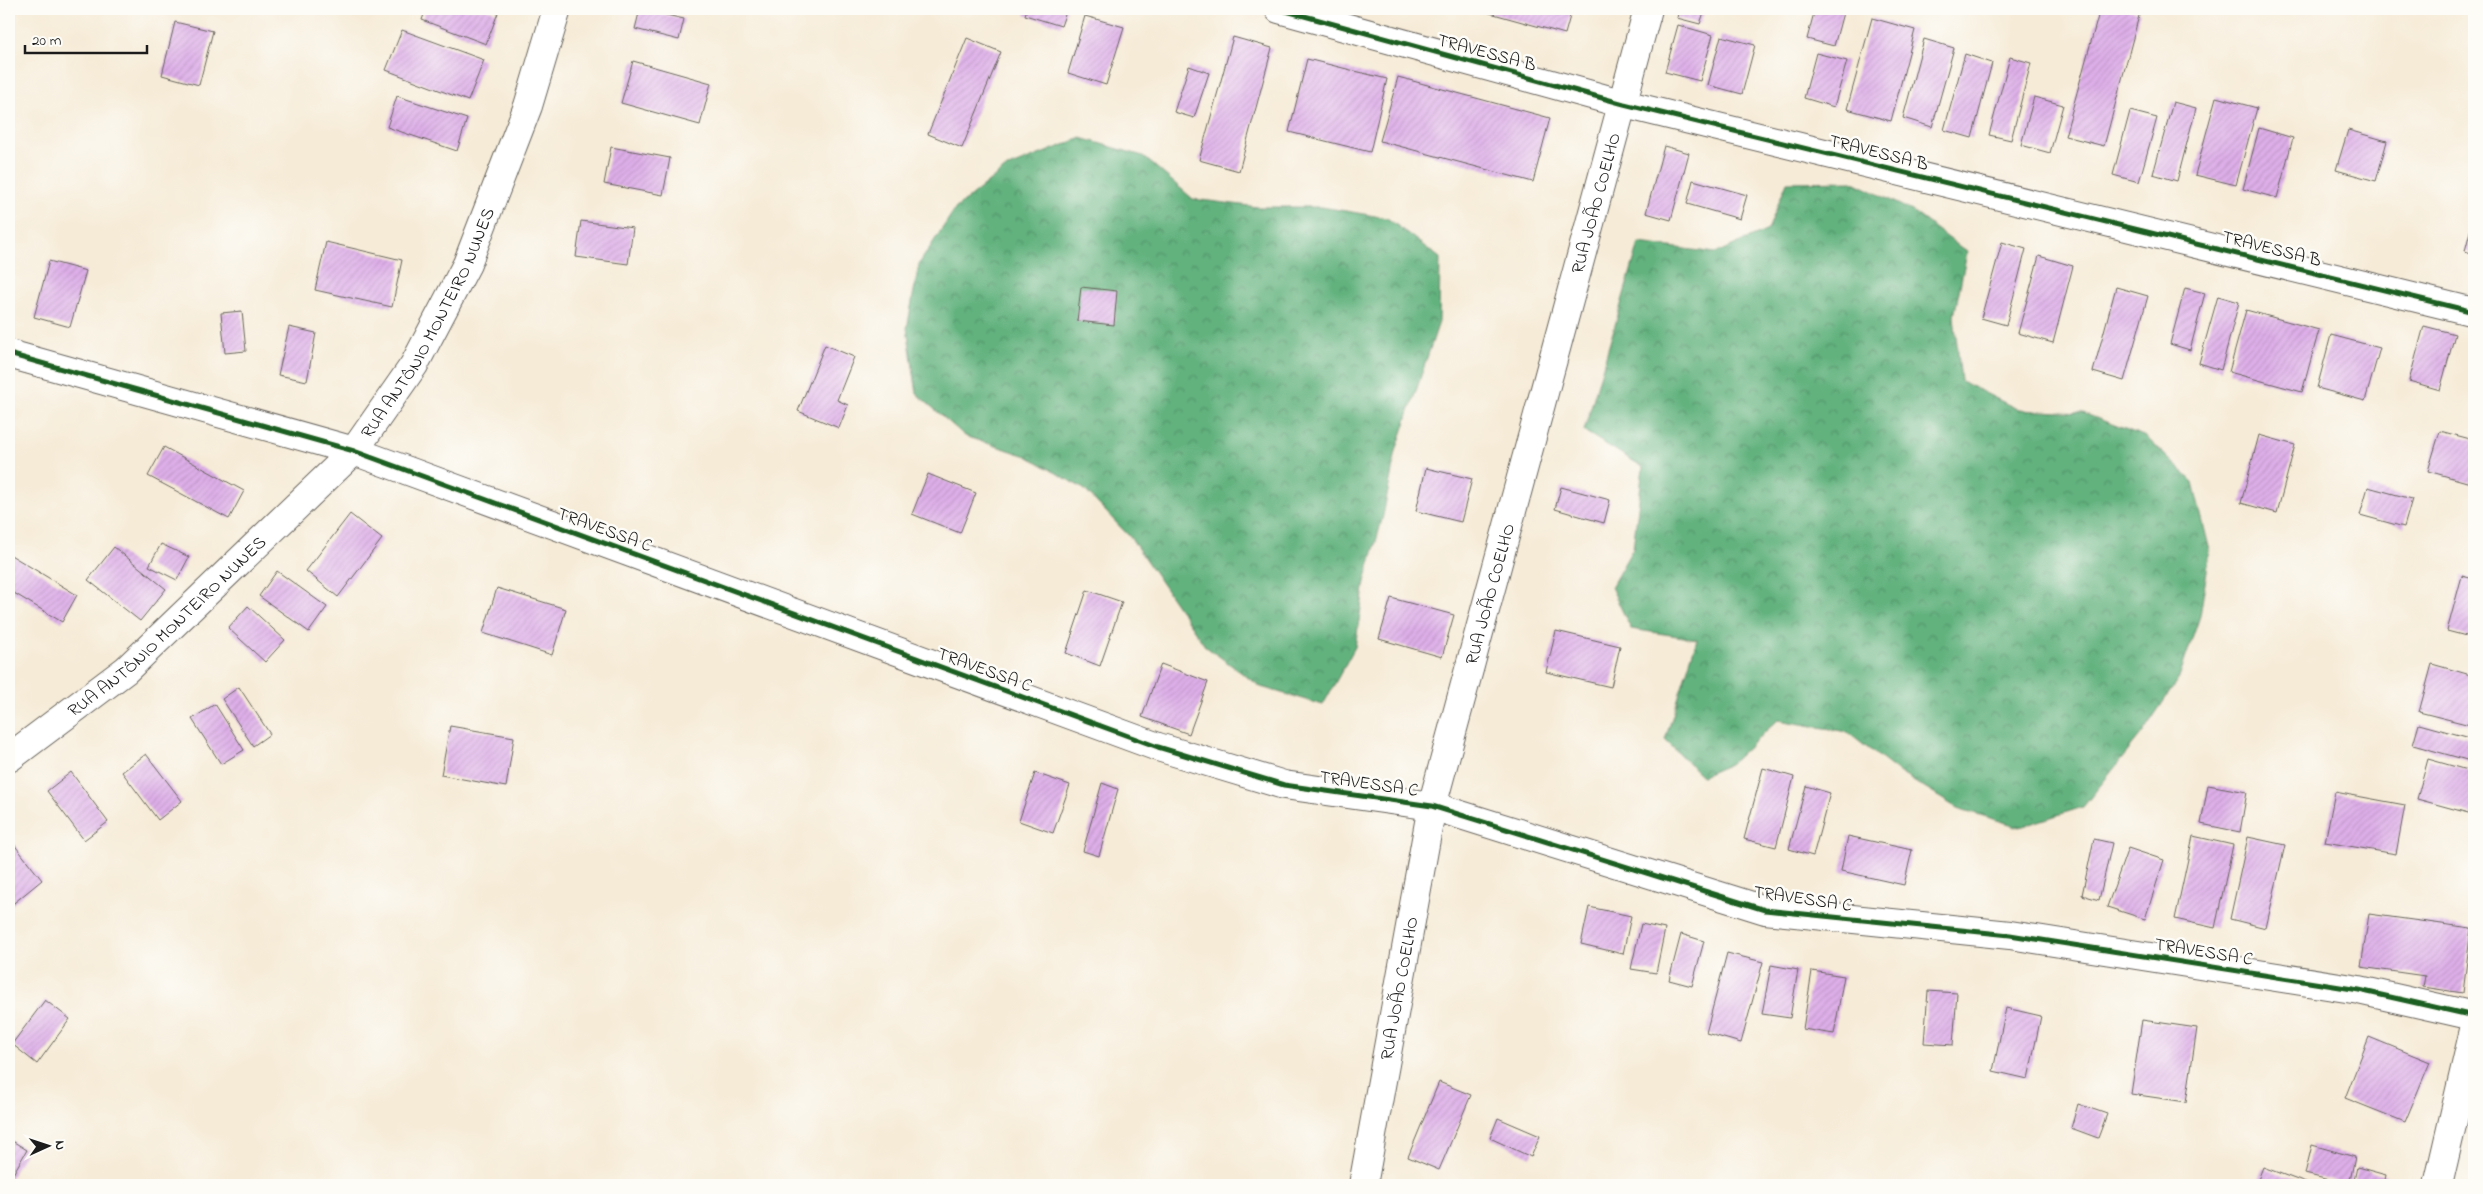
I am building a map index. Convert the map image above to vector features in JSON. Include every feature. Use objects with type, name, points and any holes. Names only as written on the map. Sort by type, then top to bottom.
[{"type":"street","name":"RUA ANTÔNIO MONTEIRO NUNES","points":[[9,758],[126,670],[354,450],[414,365],[467,264],[528,106],[557,9]]},
{"type":"street","name":"TRAVESSA B","points":[[1279,9],[1624,104],[2474,312]]},
{"type":"street","name":"RUA JOÃO COELHO","points":[[1363,1185],[1432,806],[1624,104],[1648,9]]},
{"type":"street","name":"TRAVESSA C","points":[[9,354],[354,450],[1158,747],[1284,785],[1432,806],[1765,910],[2010,935],[2359,990],[2474,1016]]},
{"type":"street","points":[[2438,1185],[2471,1058],[2474,1030]]},
{"type":"green space","points":[[1081,138],[1143,156],[1193,199],[1258,207],[1322,207],[1387,218],[1440,258],[1439,322],[1396,451],[1383,516],[1365,582],[1355,647],[1323,705],[1261,687],[1205,646],[1130,537],[1084,489],[1027,456],[965,436],[917,394],[907,328],[919,264],[955,209],[1006,168]]},
{"type":"green space","points":[[1852,181],[1912,211],[1967,252],[1954,316],[1961,381],[2019,410],[2083,413],[2146,437],[2193,482],[2210,551],[2200,616],[2178,680],[2141,735],[2083,807],[2020,827],[1957,808],[1900,773],[1847,732],[1778,720],[1730,764],[1702,776],[1665,740],[1697,639],[1631,629],[1611,587],[1633,548],[1643,467],[1584,431],[1639,243],[1716,253],[1768,230],[1787,182]]},
{"type":"building","points":[[426,9],[487,9],[498,13],[486,44],[422,20]]},
{"type":"building","points":[[640,9],[684,19],[679,40],[635,29]]},
{"type":"building","points":[[1027,9],[1067,9],[1061,26],[1025,15]]},
{"type":"building","points":[[1484,9],[1572,9],[1565,34],[1483,11]]},
{"type":"building","points":[[1679,9],[1705,9],[1700,24],[1677,18]]},
{"type":"building","points":[[1815,9],[1844,9],[1834,46],[1807,39]]},
{"type":"building","points":[[2100,9],[2127,9],[2140,12],[2104,146],[2065,136]]},
{"type":"building","points":[[1085,16],[1124,27],[1106,85],[1068,73]]},
{"type":"building","points":[[1872,18],[1915,30],[1891,121],[1847,109]]},
{"type":"building","points":[[175,22],[213,31],[199,85],[162,75]]},
{"type":"building","points":[[1678,25],[1713,35],[1700,81],[1665,72]]},
{"type":"building","points":[[402,30],[484,60],[468,101],[386,70]]},
{"type":"building","points":[[1721,36],[1755,45],[1742,94],[1708,85]]},
{"type":"building","points":[[1233,37],[1272,48],[1239,171],[1199,160]]},
{"type":"building","points":[[967,38],[1001,52],[962,148],[928,134]]},
{"type":"building","points":[[1924,39],[1954,48],[1932,127],[1903,118]]},
{"type":"building","points":[[1816,53],[1847,61],[1834,107],[1804,98]]},
{"type":"building","points":[[1965,54],[1992,63],[1972,138],[1944,130]]},
{"type":"building","points":[[2010,57],[2031,63],[2011,140],[1989,135]]},
{"type":"building","points":[[1307,59],[1387,79],[1370,152],[1289,132]]},
{"type":"building","points":[[633,61],[711,83],[700,125],[621,103]]},
{"type":"building","points":[[1189,66],[1209,73],[1194,118],[1174,112]]},
{"type":"building","points":[[1398,77],[1550,118],[1533,182],[1380,141]]},
{"type":"building","points":[[397,96],[467,119],[457,151],[387,127]]},
{"type":"building","points":[[2034,97],[2063,105],[2050,153],[2021,145]]},
{"type":"building","points":[[2216,97],[2257,108],[2236,185],[2195,175]]},
{"type":"building","points":[[2173,102],[2196,108],[2177,181],[2153,174]]},
{"type":"building","points":[[2130,111],[2157,118],[2139,182],[2113,175]]},
{"type":"building","points":[[2259,128],[2293,138],[2277,198],[2243,189]]},
{"type":"building","points":[[2348,130],[2387,141],[2376,181],[2336,170]]},
{"type":"building","points":[[1664,146],[1689,153],[1671,220],[1646,213]]},
{"type":"building","points":[[611,147],[670,158],[663,195],[604,184]]},
{"type":"building","points":[[1693,180],[1747,195],[1740,219],[1687,204]]},
{"type":"building","points":[[2474,216],[2474,254],[2465,251]]},
{"type":"building","points":[[581,221],[633,228],[628,264],[576,257]]},
{"type":"building","points":[[326,242],[402,260],[392,307],[315,290]]},
{"type":"building","points":[[2002,242],[2026,249],[2006,325],[1981,318]]},
{"type":"building","points":[[2039,256],[2073,266],[2053,343],[2018,333]]},
{"type":"building","points":[[49,261],[86,271],[70,327],[34,317]]},
{"type":"building","points":[[1081,287],[1117,291],[1114,325],[1077,321]]},
{"type":"building","points":[[2116,287],[2148,296],[2124,381],[2093,372]]},
{"type":"building","points":[[2185,288],[2205,293],[2190,350],[2170,344]]},
{"type":"building","points":[[2218,296],[2239,302],[2221,370],[2199,363]]},
{"type":"building","points":[[2246,310],[2319,330],[2302,392],[2229,372]]},
{"type":"building","points":[[242,311],[246,351],[225,353],[221,313]]},
{"type":"building","points":[[2424,326],[2455,334],[2440,390],[2409,381]]},
{"type":"building","points":[[289,327],[316,333],[307,381],[278,375]]},
{"type":"building","points":[[2331,335],[2380,348],[2365,401],[2317,388]]},
{"type":"building","points":[[825,345],[854,357],[837,400],[848,405],[839,428],[798,411]]},
{"type":"building","points":[[2440,431],[2474,440],[2474,484],[2428,471]]},
{"type":"building","points":[[2259,435],[2295,445],[2277,513],[2241,503]]},
{"type":"building","points":[[164,447],[244,491],[229,519],[148,476]]},
{"type":"building","points":[[1426,468],[1472,479],[1461,522],[1416,511]]},
{"type":"building","points":[[928,474],[976,493],[960,533],[912,514]]},
{"type":"building","points":[[1561,487],[1610,500],[1604,523],[1555,509]]},
{"type":"building","points":[[2368,487],[2412,499],[2404,527],[2360,515]]},
{"type":"building","points":[[350,514],[382,539],[338,597],[306,571]]},
{"type":"building","points":[[161,544],[189,557],[177,580],[149,566]]},
{"type":"building","points":[[114,547],[166,589],[140,621],[88,580]]},
{"type":"building","points":[[9,554],[77,595],[62,622],[9,590]]},
{"type":"building","points":[[277,571],[327,607],[309,632],[259,596]]},
{"type":"building","points":[[2462,576],[2474,579],[2474,638],[2447,631]]},
{"type":"building","points":[[497,588],[566,609],[552,655],[483,633]]},
{"type":"building","points":[[1087,590],[1122,602],[1100,666],[1066,653]]},
{"type":"building","points":[[1391,598],[1454,615],[1442,657],[1379,639]]},
{"type":"building","points":[[248,606],[285,640],[265,662],[228,628]]},
{"type":"building","points":[[1556,631],[1620,646],[1611,687],[1546,672]]},
{"type":"building","points":[[1161,664],[1208,682],[1189,734],[1142,717]]},
{"type":"building","points":[[2432,664],[2474,676],[2474,726],[2419,712]]},
{"type":"building","points":[[239,687],[270,734],[253,746],[222,699]]},
{"type":"building","points":[[215,704],[244,750],[221,764],[192,719]]},
{"type":"building","points":[[2419,724],[2474,739],[2474,762],[2413,745]]},
{"type":"building","points":[[450,726],[514,737],[506,787],[441,775]]},
{"type":"building","points":[[146,754],[182,801],[158,820],[122,772]]},
{"type":"building","points":[[2428,759],[2474,772],[2474,804],[2472,814],[2417,799]]},
{"type":"building","points":[[1763,768],[1794,777],[1776,847],[1744,839]]},
{"type":"building","points":[[71,772],[108,822],[84,840],[47,791]]},
{"type":"building","points":[[1035,773],[1070,785],[1053,833],[1019,821]]},
{"type":"building","points":[[1102,783],[1118,789],[1099,856],[1083,851]]},
{"type":"building","points":[[2208,785],[2247,792],[2240,832],[2201,824]]},
{"type":"building","points":[[1806,786],[1830,793],[1813,856],[1789,849]]},
{"type":"building","points":[[2335,792],[2405,805],[2396,854],[2325,842]]},
{"type":"building","points":[[1848,836],[1912,850],[1904,885],[1841,871]]},
{"type":"building","points":[[2193,836],[2233,845],[2215,928],[2175,919]]},
{"type":"building","points":[[2248,837],[2285,845],[2266,928],[2230,919]]},
{"type":"building","points":[[9,838],[42,880],[9,907]]},
{"type":"building","points":[[2094,839],[2112,843],[2099,900],[2082,895]]},
{"type":"building","points":[[2128,848],[2164,860],[2145,919],[2107,907]]},
{"type":"building","points":[[1589,907],[1631,916],[1623,954],[1581,944]]},
{"type":"building","points":[[2369,914],[2471,928],[2463,993],[2423,987],[2425,976],[2361,967]]},
{"type":"building","points":[[1641,924],[1665,929],[1656,973],[1631,969]]},
{"type":"building","points":[[1681,934],[1704,941],[1692,986],[1669,980]]},
{"type":"building","points":[[1727,953],[1763,962],[1741,1043],[1706,1033]]},
{"type":"building","points":[[1771,965],[1798,970],[1790,1018],[1762,1014]]},
{"type":"building","points":[[1812,971],[1844,976],[1834,1034],[1803,1029]]},
{"type":"building","points":[[1928,991],[1957,993],[1953,1045],[1924,1043]]},
{"type":"building","points":[[45,1000],[70,1019],[37,1064],[12,1044]]},
{"type":"building","points":[[2006,1008],[2041,1016],[2028,1079],[1993,1071]]},
{"type":"building","points":[[2142,1020],[2197,1028],[2186,1102],[2131,1094]]},
{"type":"building","points":[[2369,1037],[2430,1062],[2405,1122],[2345,1098]]},
{"type":"building","points":[[1439,1082],[1471,1095],[1439,1170],[1408,1157]]},
{"type":"building","points":[[2078,1104],[2107,1114],[2098,1138],[2071,1128]]},
{"type":"building","points":[[1498,1118],[1540,1136],[1531,1157],[1490,1138]]},
{"type":"building","points":[[9,1139],[27,1150],[9,1181]]},
{"type":"building","points":[[2312,1145],[2355,1157],[2349,1185],[2305,1174]]},
{"type":"building","points":[[2263,1167],[2311,1185],[2256,1185]]},
{"type":"building","points":[[2357,1167],[2386,1175],[2384,1185],[2353,1185]]},
{"type":"cycle path","points":[[1279,9],[1624,104],[2474,312]]},
{"type":"cycle path","points":[[9,354],[354,451],[1158,747],[1284,785],[1432,806],[1765,910],[2010,935],[2359,990],[2474,1016]]}]
